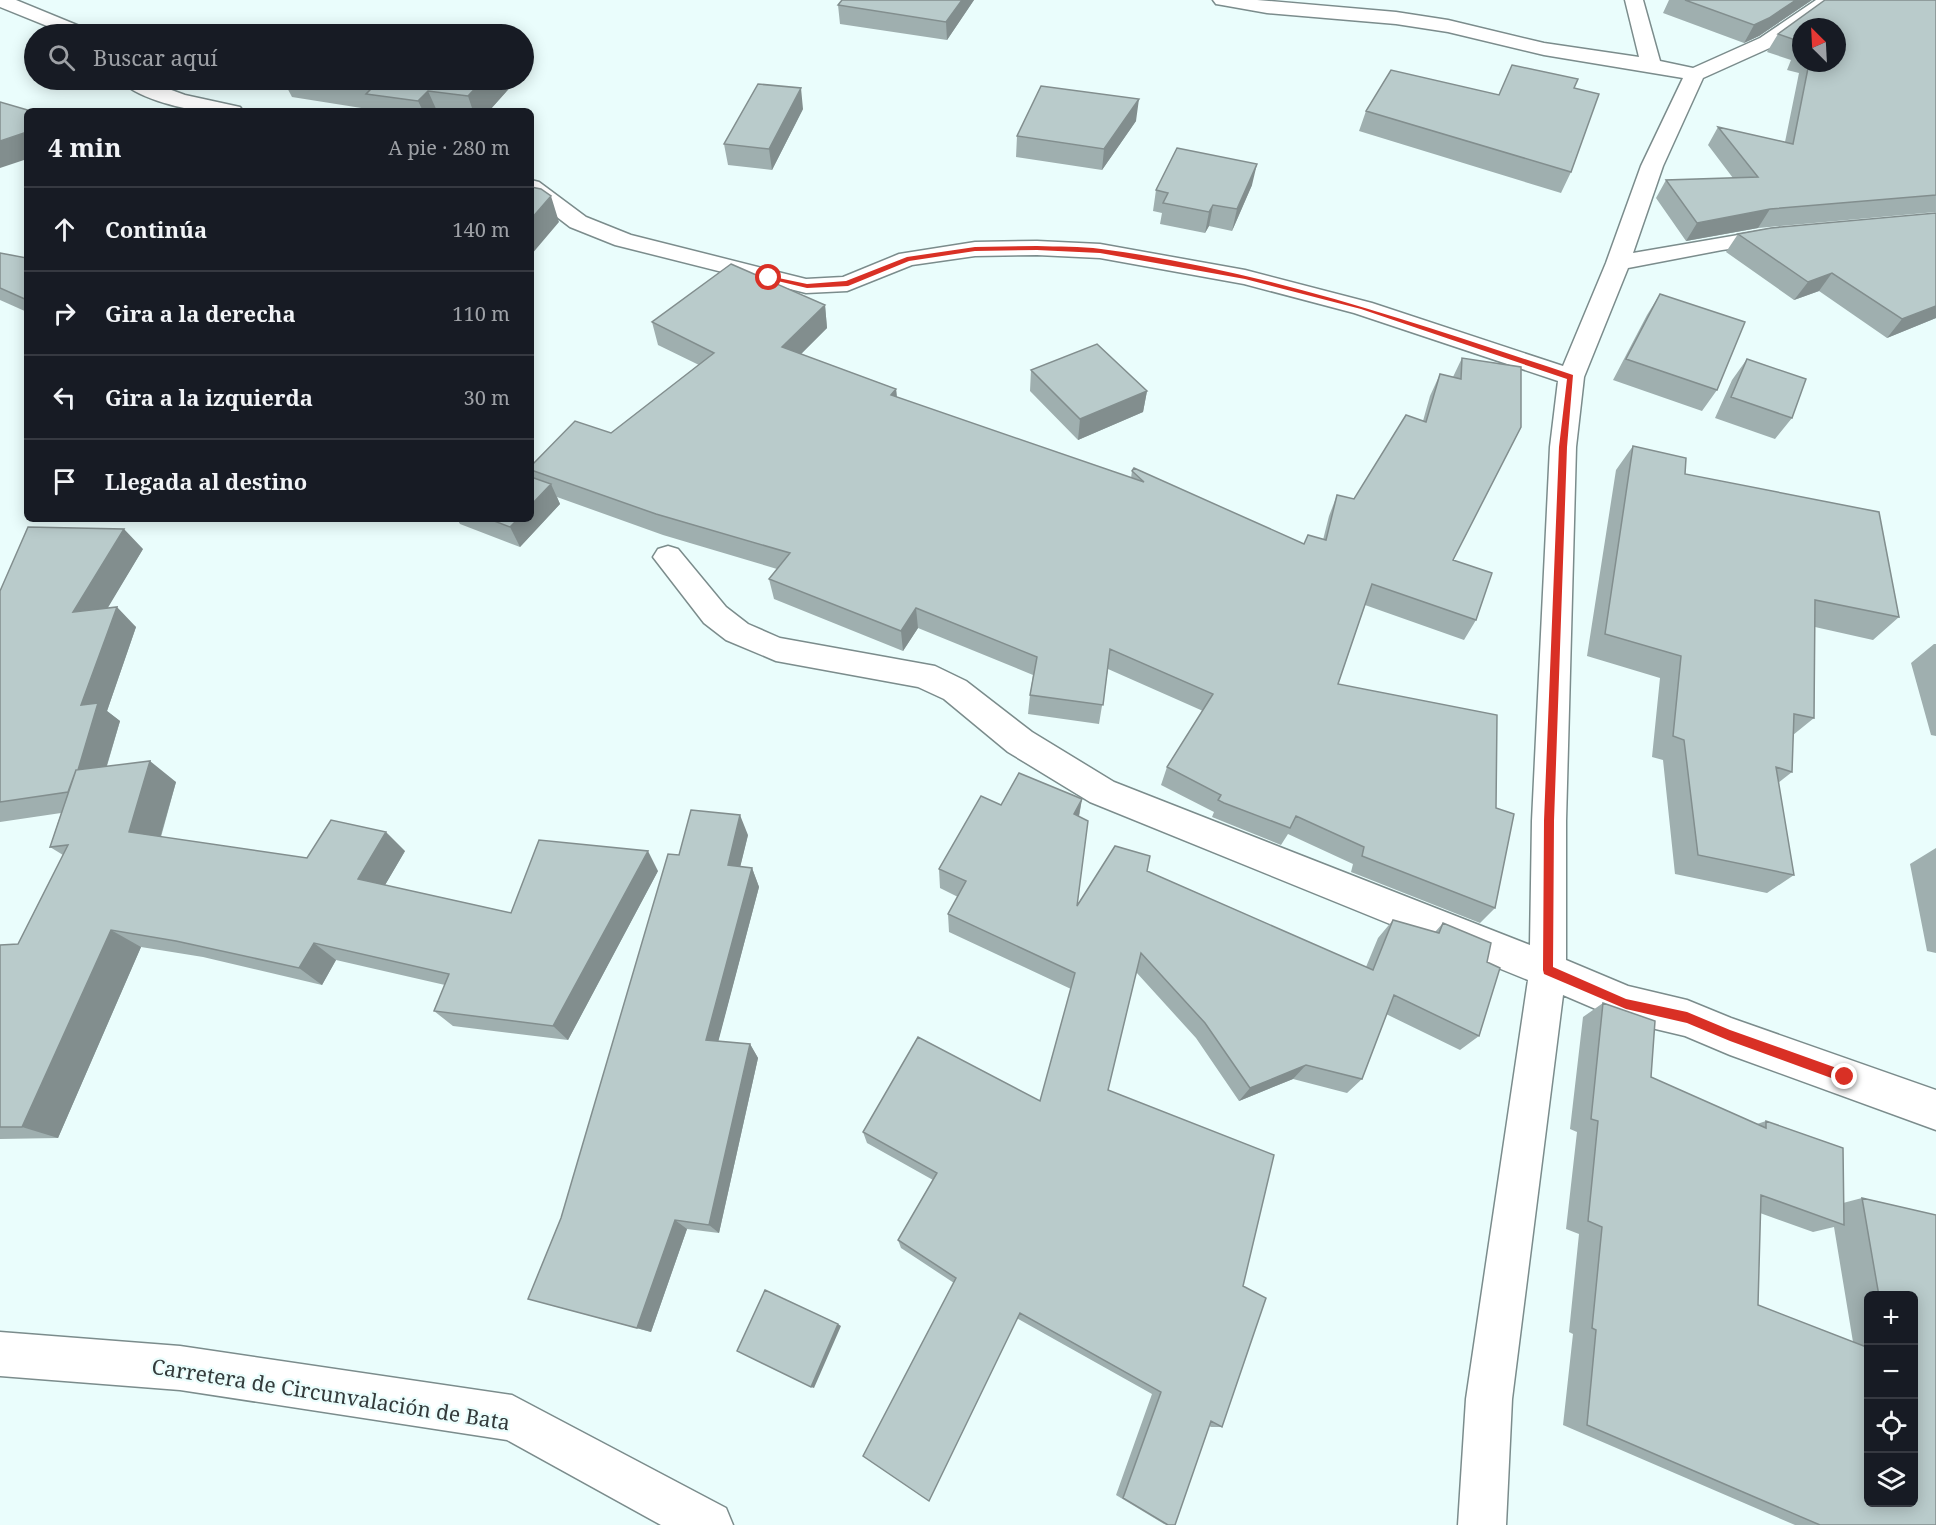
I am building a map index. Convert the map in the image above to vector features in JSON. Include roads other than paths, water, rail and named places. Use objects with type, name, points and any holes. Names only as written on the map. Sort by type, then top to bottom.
[{"type":"street","points":[[0,0],[58,24]]},
{"type":"street","points":[[1222,0],[1268,7],[1396,18],[1448,27],[1544,49],[1651,65],[1695,75],[1767,42],[1828,0]]},
{"type":"street","points":[[1634,0],[1651,65]]},
{"type":"street","points":[[1482,1525],[1489,1399],[1548,970],[1549,821],[1563,447],[1571,377],[1618,263],[1652,166],[1695,75]]},
{"type":"street","points":[[151,90],[192,103],[218,108]]},
{"type":"street","points":[[534,189],[578,222],[623,240],[807,286],[848,284],[907,259],[975,249],[1037,248],[1100,251],[1245,277],[1363,308],[1571,377]]},
{"type":"street","points":[[1618,263],[1758,237],[1806,233]]},
{"type":"street","points":[[668,556],[715,615],[737,632],[776,649],[924,675],[955,690],[1020,742],[1102,792],[1548,970],[1626,1004],[1687,1018],[1730,1036],[1936,1110]]},
{"type":"street","name":"Carretera de Circunvalación de Bata","points":[[0,1354],[180,1368],[512,1418],[709,1525]]}]
